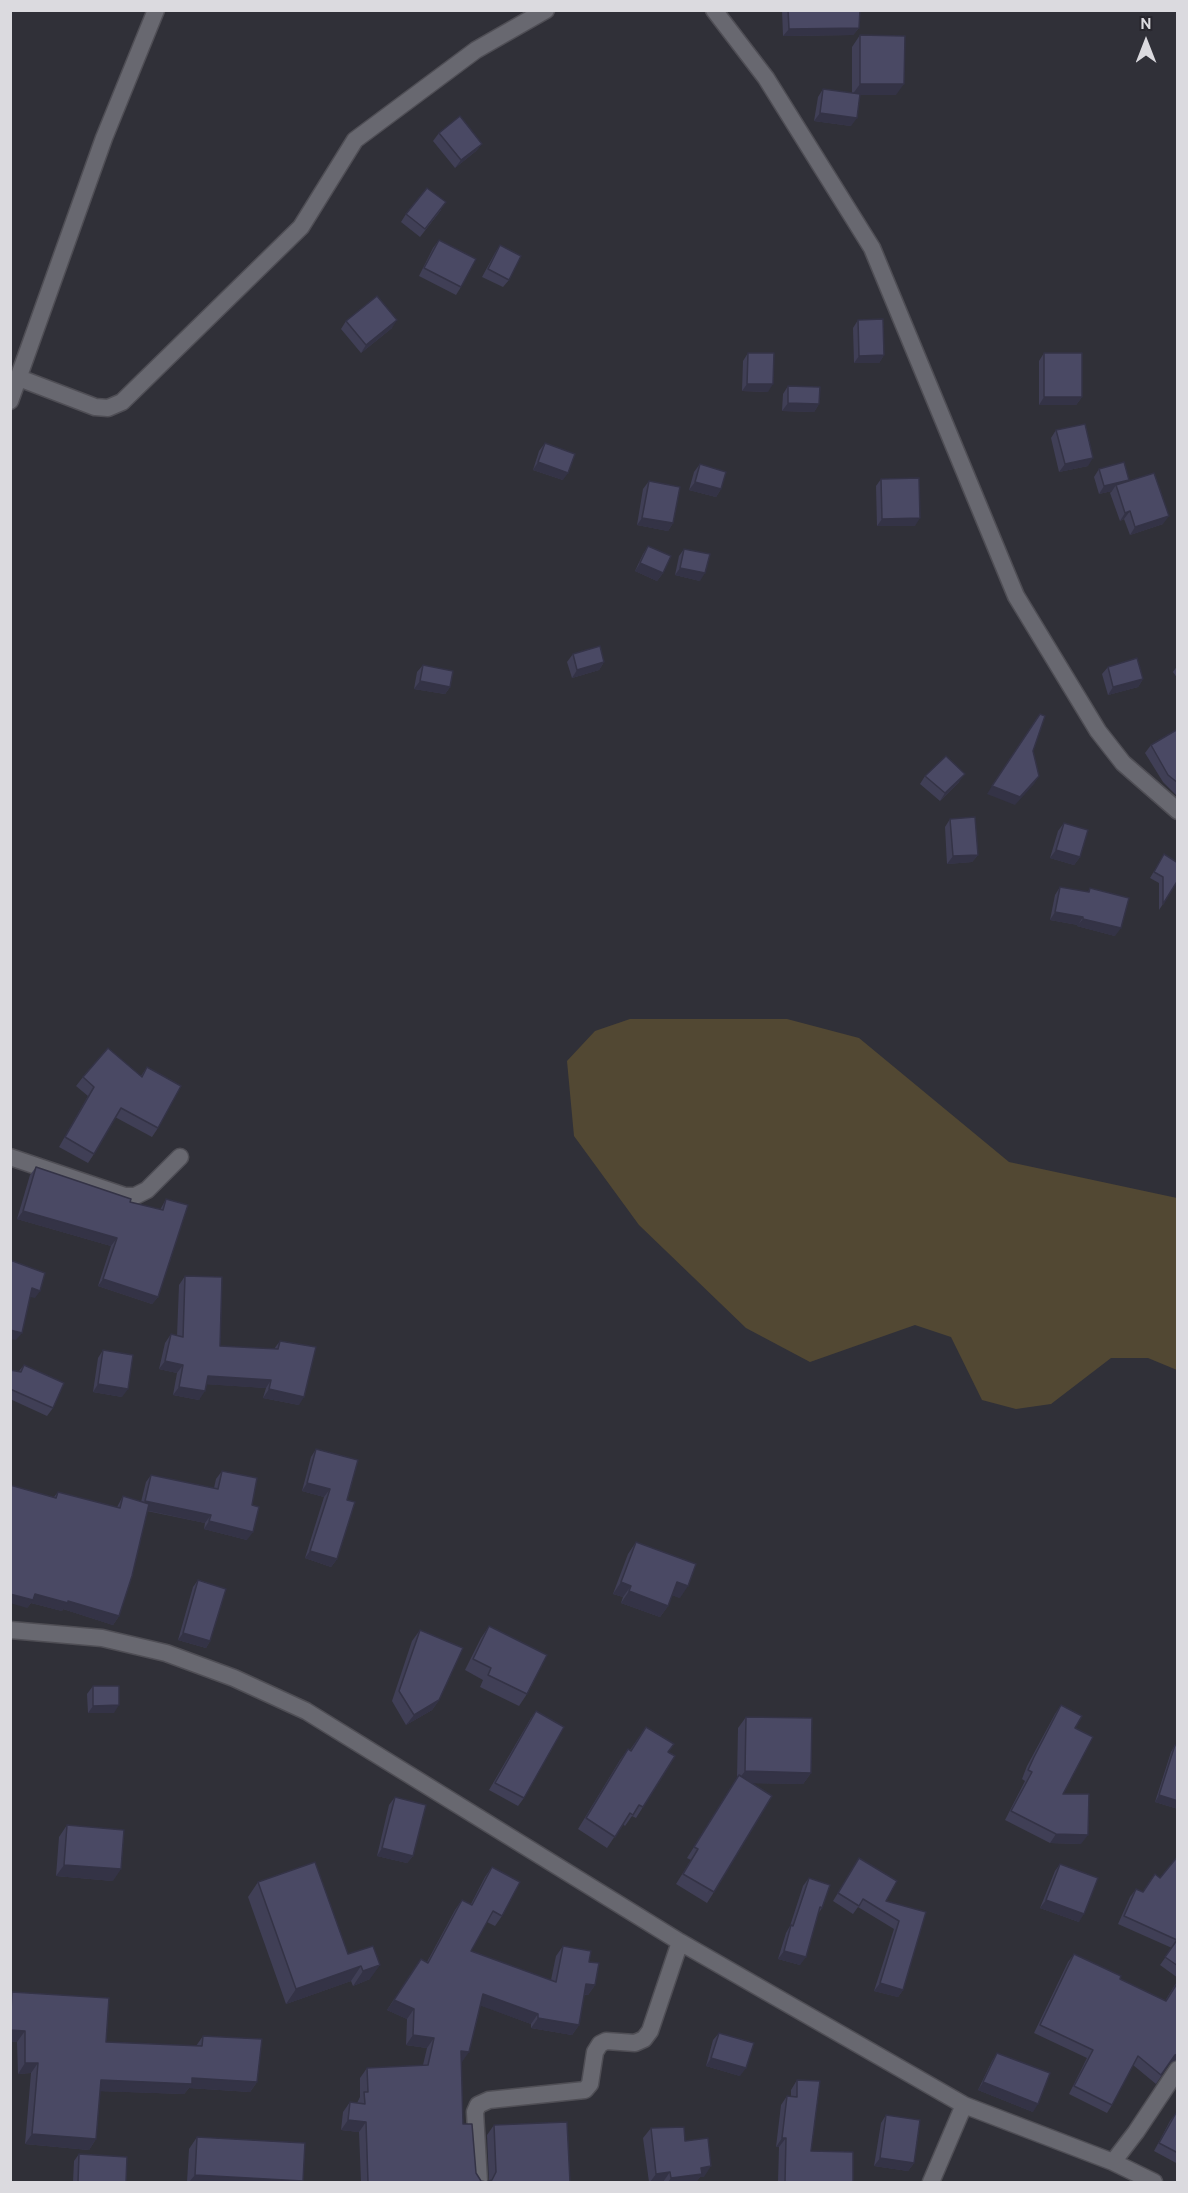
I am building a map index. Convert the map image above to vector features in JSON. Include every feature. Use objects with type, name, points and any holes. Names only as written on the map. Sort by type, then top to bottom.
[{"type":"street","points":[[10,401],[104,138],[156,10]]},
{"type":"street","points":[[19,378],[95,407],[108,408],[122,402],[301,227],[355,140],[476,50],[546,10]]},
{"type":"street","points":[[714,10],[766,78],[872,248],[1016,596],[1098,731],[1123,763],[1178,811]]},
{"type":"street","points":[[10,1157],[125,1196],[135,1196],[147,1190],[180,1157]]},
{"type":"street","points":[[10,1630],[102,1638],[166,1653],[234,1678],[306,1711],[680,1942],[964,2105],[1113,2162],[1154,2182]]},
{"type":"street","points":[[479,2182],[475,2112],[478,2105],[489,2100],[585,2090],[590,2084],[595,2052],[600,2044],[606,2041],[635,2043],[644,2039],[650,2031],[680,1942]]},
{"type":"street","points":[[1113,2162],[1178,2069]]},
{"type":"street","points":[[931,2182],[964,2105]]},
{"type":"shaded area","points":[[630,1019],[787,1019],[859,1038],[1009,1162],[1177,1198],[1177,1370],[1148,1358],[1111,1358],[1051,1404],[1016,1409],[982,1400],[951,1337],[915,1325],[810,1362],[746,1328],[639,1225],[574,1136],[567,1061],[595,1031]]},
{"type":"building","points":[[788,10],[860,10],[859,28],[789,29]]},
{"type":"building","points":[[860,35],[905,36],[904,84],[860,84]]},
{"type":"building","points":[[823,89],[860,94],[857,118],[820,113]]},
{"type":"building","points":[[460,116],[482,144],[461,160],[439,133]]},
{"type":"building","points":[[427,188],[446,202],[425,229],[406,214]]},
{"type":"building","points":[[439,240],[476,259],[461,287],[424,268]]},
{"type":"building","points":[[500,245],[521,256],[509,280],[488,269]]},
{"type":"building","points":[[377,296],[397,320],[366,345],[346,321]]},
{"type":"building","points":[[883,319],[884,355],[859,356],[858,320]]},
{"type":"building","points":[[748,353],[774,353],[773,384],[747,384]]},
{"type":"building","points":[[1044,353],[1082,353],[1082,397],[1044,397]]},
{"type":"building","points":[[788,386],[820,387],[819,404],[788,403]]},
{"type":"building","points":[[1085,424],[1093,458],[1065,464],[1056,430]]},
{"type":"building","points":[[545,443],[575,454],[568,473],[538,462]]},
{"type":"building","points":[[1124,462],[1129,480],[1104,486],[1099,469]]},
{"type":"building","points":[[700,464],[726,472],[721,489],[695,482]]},
{"type":"building","points":[[1154,473],[1169,516],[1135,527],[1130,511],[1125,513],[1116,485]]},
{"type":"building","points":[[919,478],[920,518],[882,519],[881,479]]},
{"type":"building","points":[[649,481],[680,487],[673,523],[642,518]]},
{"type":"building","points":[[648,546],[671,556],[663,573],[640,563]]},
{"type":"building","points":[[684,549],[710,554],[705,573],[680,568]]},
{"type":"building","points":[[600,646],[604,662],[577,670],[573,654]]},
{"type":"building","points":[[1137,658],[1143,679],[1113,687],[1108,667]]},
{"type":"building","points":[[423,665],[453,671],[450,687],[420,681]]},
{"type":"building","points":[[1040,714],[1045,716],[1033,751],[1039,776],[1020,797],[992,786]]},
{"type":"building","points":[[1178,729],[1178,783],[1168,775],[1151,745]]},
{"type":"building","points":[[946,756],[965,774],[945,793],[925,776]]},
{"type":"building","points":[[975,817],[978,855],[953,856],[950,819]]},
{"type":"building","points":[[1064,823],[1088,830],[1080,857],[1056,850]]},
{"type":"building","points":[[1164,854],[1178,863],[1178,880],[1163,904],[1163,877],[1154,872]]},
{"type":"building","points":[[1060,887],[1089,892],[1090,888],[1129,898],[1121,928],[1055,912]]},
{"type":"building","points":[[108,1048],[142,1077],[147,1067],[181,1086],[158,1128],[121,1108],[94,1154],[65,1137],[94,1087],[83,1077]]},
{"type":"building","points":[[36,1167],[131,1199],[130,1202],[163,1210],[166,1199],[188,1205],[158,1297],[103,1279],[117,1238],[23,1211]]},
{"type":"building","points":[[10,1260],[45,1273],[40,1291],[32,1288],[22,1333],[10,1330]]},
{"type":"building","points":[[185,1276],[222,1277],[220,1346],[278,1349],[280,1341],[316,1347],[304,1397],[269,1389],[271,1380],[208,1376],[205,1391],[179,1387],[183,1365],[165,1361],[171,1334],[183,1337]]},
{"type":"building","points":[[103,1350],[133,1355],[128,1389],[98,1384]]},
{"type":"building","points":[[24,1365],[64,1383],[53,1408],[10,1389],[10,1370],[21,1372]]},
{"type":"building","points":[[316,1449],[358,1460],[347,1500],[355,1502],[337,1559],[310,1551],[330,1489],[307,1483]]},
{"type":"building","points":[[222,1471],[257,1478],[252,1505],[259,1507],[253,1532],[209,1521],[211,1515],[145,1501],[151,1475],[218,1489]]},
{"type":"building","points":[[10,1485],[56,1498],[58,1492],[120,1508],[123,1496],[149,1504],[132,1576],[119,1616],[35,1594],[33,1600],[10,1594]]},
{"type":"building","points":[[636,1542],[696,1564],[688,1586],[677,1582],[668,1606],[629,1591],[631,1586],[621,1582]]},
{"type":"building","points":[[198,1580],[226,1589],[210,1641],[183,1633]]},
{"type":"building","points":[[489,1626],[547,1655],[527,1694],[488,1675],[491,1668],[473,1659]]},
{"type":"building","points":[[420,1630],[463,1648],[439,1700],[414,1715],[399,1691]]},
{"type":"building","points":[[93,1686],[119,1686],[119,1705],[93,1706]]},
{"type":"building","points":[[1061,1705],[1082,1716],[1075,1728],[1093,1737],[1063,1794],[1089,1794],[1088,1835],[1056,1834],[1011,1811],[1032,1772],[1028,1770]]},
{"type":"building","points":[[536,1711],[564,1727],[524,1798],[495,1783]]},
{"type":"building","points":[[746,1717],[812,1718],[811,1773],[745,1771]]},
{"type":"building","points":[[646,1727],[674,1744],[668,1752],[675,1756],[643,1807],[639,1805],[633,1815],[630,1813],[615,1837],[586,1818],[628,1749],[631,1751]]},
{"type":"building","points":[[1175,1745],[1178,1747],[1178,1801],[1159,1795]]},
{"type":"building","points":[[739,1775],[772,1796],[714,1892],[683,1874],[698,1849],[694,1847]]},
{"type":"building","points":[[395,1797],[426,1805],[413,1856],[382,1848]]},
{"type":"building","points":[[67,1825],[124,1830],[121,1869],[64,1865]]},
{"type":"building","points":[[1178,1856],[1178,1966],[1165,1957],[1177,1940],[1124,1916],[1136,1889],[1143,1892],[1155,1874],[1160,1878]]},
{"type":"building","points":[[859,1858],[897,1881],[886,1901],[926,1912],[903,1990],[880,1983],[899,1921],[863,1899],[859,1906],[838,1893]]},
{"type":"building","points":[[315,1862],[348,1954],[373,1946],[380,1965],[363,1971],[361,1966],[296,1989],[258,1882]]},
{"type":"building","points":[[1060,1864],[1098,1878],[1084,1914],[1046,1900]]},
{"type":"building","points":[[492,1867],[520,1882],[502,1916],[493,1911],[471,1951],[556,1982],[563,1946],[591,1951],[589,1962],[599,1963],[595,1985],[586,1984],[579,2025],[538,2018],[538,2014],[483,1994],[469,2052],[461,2051],[463,2124],[472,2124],[476,2173],[481,2181],[486,2182],[368,2182],[366,2122],[348,2120],[350,2102],[365,2104],[364,2092],[368,2092],[367,2068],[428,2065],[434,2038],[413,2035],[414,2009],[394,2000],[421,1959],[428,1963],[462,1900],[472,1905]]},
{"type":"building","points":[[809,1878],[830,1885],[822,1908],[820,1907],[806,1957],[784,1951],[791,1925],[793,1926]]},
{"type":"building","points":[[1074,1954],[1166,2001],[1178,1982],[1178,2054],[1161,2075],[1138,2056],[1112,2105],[1074,2086],[1093,2050],[1040,2025]]},
{"type":"building","points":[[12,1992],[109,1998],[106,2042],[202,2046],[203,2036],[262,2039],[257,2082],[192,2078],[192,2084],[101,2080],[96,2139],[32,2134],[38,2063],[25,2063],[25,2031],[10,2030]]},
{"type":"building","points":[[719,2033],[754,2043],[746,2068],[711,2058]]},
{"type":"building","points":[[997,2053],[1050,2073],[1038,2104],[983,2082]]},
{"type":"building","points":[[797,2080],[820,2081],[811,2151],[853,2152],[853,2182],[785,2182],[786,2138],[782,2138],[787,2096],[797,2097]]},
{"type":"building","points":[[1176,2113],[1178,2114],[1178,2153],[1159,2143]]},
{"type":"building","points":[[886,2115],[920,2120],[914,2163],[880,2158]]},
{"type":"building","points":[[567,2122],[570,2182],[486,2182],[492,2180],[496,2172],[494,2125]]},
{"type":"building","points":[[684,2127],[685,2141],[708,2138],[711,2166],[701,2168],[702,2174],[671,2178],[670,2172],[656,2174],[651,2128]]},
{"type":"building","points":[[197,2137],[305,2143],[303,2181],[195,2175]]},
{"type":"building","points":[[79,2154],[127,2157],[126,2182],[78,2182]]}]
